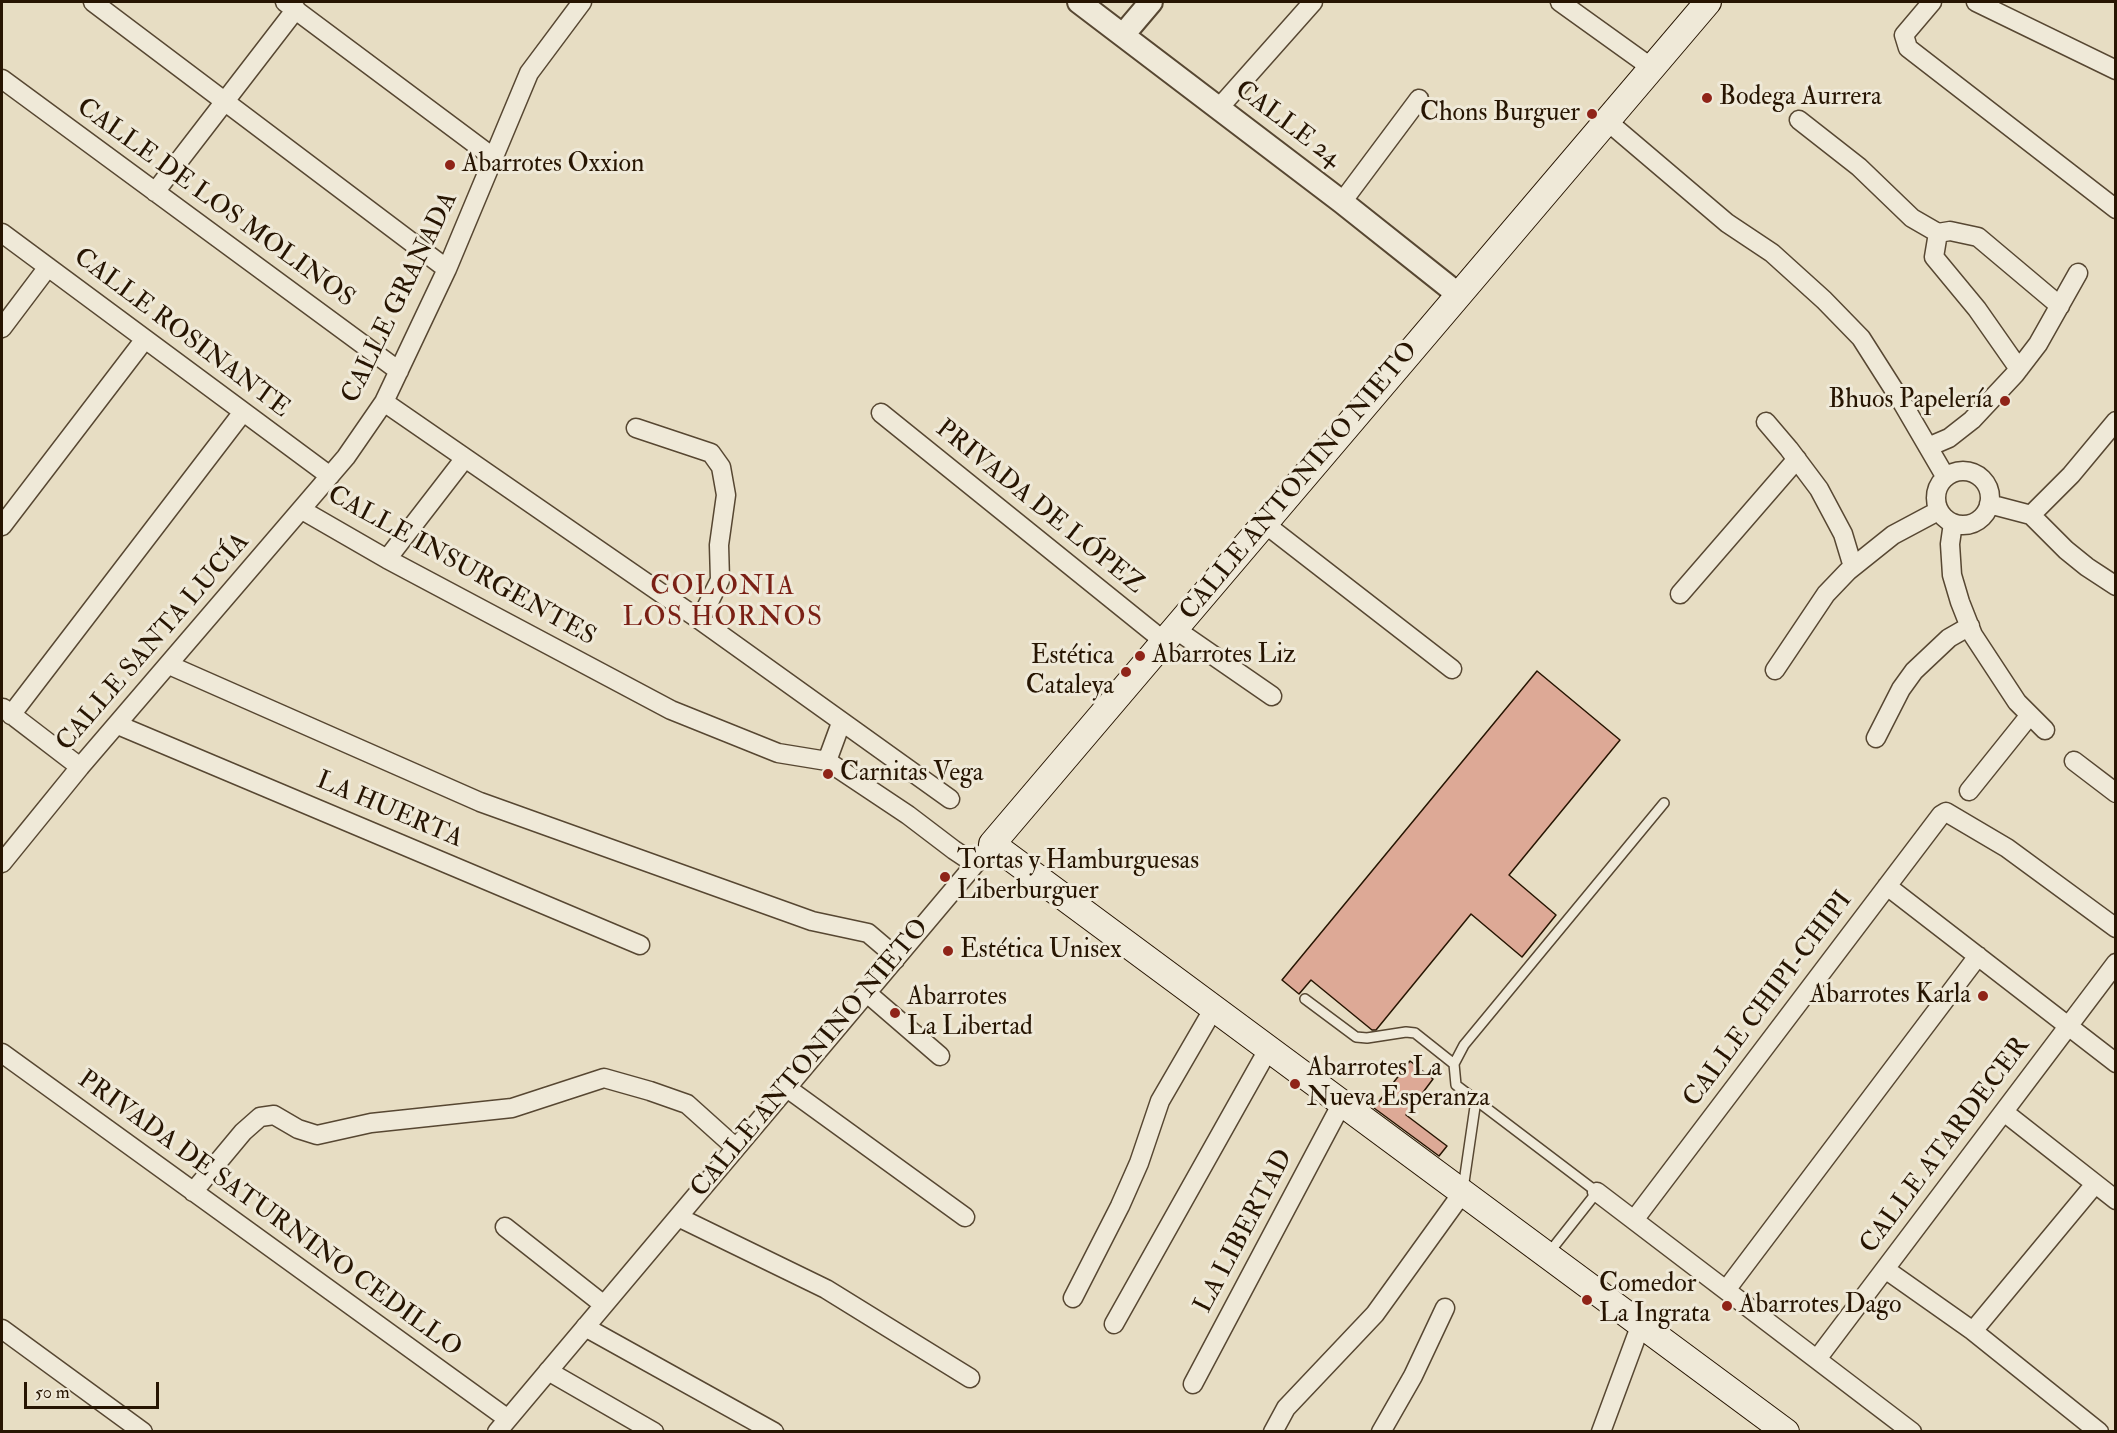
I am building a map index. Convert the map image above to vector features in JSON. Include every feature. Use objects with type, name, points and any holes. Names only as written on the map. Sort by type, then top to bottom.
[{"type":"main road","name":"CALLE ANTONINO NIETO","points":[[992,844],[1708,2]]},
{"type":"main road","points":[[992,844],[1786,1431]]},
{"type":"street","points":[[93,2],[447,269]]},
{"type":"street","name":"CALLE GRANADA","points":[[346,457],[384,402],[399,371],[447,269],[529,73],[582,2]]},
{"type":"street","points":[[1123,35],[1151,2]]},
{"type":"street","points":[[1218,109],[1313,2]]},
{"type":"street","points":[[1560,2],[1652,68]]},
{"type":"street","points":[[1932,2],[1904,34],[1908,48],[2115,209]]},
{"type":"street","points":[[1976,2],[2115,70]]},
{"type":"street","points":[[155,192],[225,101],[290,5],[494,158]]},
{"type":"street","name":"CALLE 24","points":[[1091,5],[1123,35],[1342,202],[1459,295]]},
{"type":"street","name":"CALLE DE LOS MOLINOS","points":[[2,79],[399,371]]},
{"type":"street","points":[[1342,202],[1419,99]]},
{"type":"street","points":[[1799,120],[1859,167],[1912,218],[1938,233],[1950,231],[1978,237],[2060,306]]},
{"type":"street","points":[[1607,121],[1727,223],[1772,253],[1824,300],[1861,338],[1945,476]]},
{"type":"street","name":"CALLE ROSINANTE","points":[[2,233],[330,476]]},
{"type":"street","points":[[1938,233],[1934,258],[1970,301],[2019,369]]},
{"type":"street","points":[[2,328],[48,267]]},
{"type":"street","points":[[1928,447],[1949,438],[1992,401],[2038,344],[2078,273]]},
{"type":"street","points":[[2,526],[145,339]]},
{"type":"street","points":[[384,402],[700,620],[950,799]]},
{"type":"street","points":[[80,767],[6,711],[243,412]]},
{"type":"street","name":"PRIVADA DE LÓPEZ","points":[[881,413],[1170,635],[1272,696]]},
{"type":"street","points":[[2031,515],[2077,468],[2115,421]]},
{"type":"street","points":[[1766,422],[1819,489],[1843,534],[1854,567]]},
{"type":"street","points":[[636,428],[711,453],[721,467],[726,495],[719,545],[720,580],[700,620]]},
{"type":"street","name":"CALLE SANTA LUCÍA","points":[[2,862],[80,767],[346,457]]},
{"type":"street","points":[[387,559],[465,458]]},
{"type":"street","points":[[1680,594],[1797,459]]},
{"type":"street","points":[[1963,470],[1973,472],[1987,485],[1990,494],[1989,504],[1979,520],[1962,525],[1944,519],[1938,511],[1935,493],[1945,476],[1963,470]]},
{"type":"street","points":[[1989,504],[2031,515],[2066,550],[2115,585]]},
{"type":"street","name":"CALLE INSURGENTES","points":[[302,510],[387,559],[671,710],[778,753],[827,761],[908,815],[975,864]]},
{"type":"street","points":[[1775,670],[1826,594],[1854,567],[1893,536],[1938,511]]},
{"type":"street","points":[[1953,523],[1950,544],[1952,575],[1970,626],[1993,667],[2017,702],[2045,730]]},
{"type":"street","points":[[1265,524],[1452,669]]},
{"type":"street","points":[[1876,738],[1895,698],[1914,671],[1949,638],[1970,626]]},
{"type":"street","points":[[169,665],[480,802],[812,921],[868,933],[888,950],[895,960]]},
{"type":"street","points":[[1969,790],[2030,715]]},
{"type":"street","points":[[827,761],[841,723]]},
{"type":"street","name":"LA HUERTA","points":[[118,725],[640,945]]},
{"type":"street","points":[[2074,761],[2115,793]]},
{"type":"street","name":"CALLE CHIPI-CHIPI","points":[[1634,1220],[1941,815],[1946,812],[2007,848],[2115,928]]},
{"type":"street","name":"CALLE ANTONINO NIETO","points":[[502,1425],[992,844]]},
{"type":"street","points":[[1887,886],[2115,1063]]},
{"type":"street","points":[[1726,1290],[1978,956]]},
{"type":"street","name":"CALLE ATARDECER","points":[[1817,1359],[2115,963]]},
{"type":"street","points":[[867,993],[940,1056]]},
{"type":"street","points":[[1073,1298],[1120,1206],[1139,1163],[1160,1101],[1214,1008]]},
{"type":"street","points":[[1114,1324],[1269,1048]]},
{"type":"street","name":"PRIVADA DE SATURNINO CEDILLO","points":[[2,1053],[193,1192],[502,1425]]},
{"type":"street","points":[[193,1192],[243,1132],[260,1117],[274,1115],[298,1129],[317,1135],[371,1123],[512,1108],[604,1077],[687,1104],[736,1148]]},
{"type":"street","points":[[790,1085],[875,1141]]},
{"type":"street","points":[[790,1085],[966,1217]]},
{"type":"street","name":"LA LIBERTAD","points":[[1193,1384],[1342,1103]]},
{"type":"street","points":[[2004,1112],[2115,1200]]},
{"type":"street","points":[[1973,1331],[2095,1185]]},
{"type":"street","points":[[1593,1190],[1912,1431]]},
{"type":"street","points":[[1273,1431],[1286,1408],[1375,1314],[1463,1192]]},
{"type":"street","points":[[678,1216],[826,1289],[970,1378]]},
{"type":"street","points":[[506,1227],[604,1305]]},
{"type":"street","points":[[1885,1269],[1973,1331],[2087,1428]]},
{"type":"street","points":[[1380,1431],[1413,1376],[1445,1308]]},
{"type":"street","points":[[1600,1431],[1641,1324]]},
{"type":"street","points":[[585,1327],[774,1431]]},
{"type":"street","points":[[2,1329],[143,1431]]},
{"type":"street","points":[[548,1371],[654,1431]]},
{"type":"lane","points":[[1548,1255],[1593,1190],[1456,1085],[1454,1064],[1464,1045],[1664,803]]},
{"type":"lane","points":[[1305,999],[1356,1037],[1415,1033],[1454,1064]]},
{"type":"lane","points":[[1463,1192],[1476,1100]]},
{"type":"building","points":[[1537,671],[1620,740],[1509,875],[1556,915],[1522,957],[1471,914],[1376,1030],[1372,1030],[1311,980],[1299,994],[1282,980]]},
{"type":"building","points":[[1410,1061],[1433,1079],[1406,1115],[1447,1146],[1439,1156],[1374,1108]]},
{"type":"place","name":"Bodega Aurrera","points":[[1707,98]]},
{"type":"place","name":"Chons Burguer","points":[[1592,114]]},
{"type":"place","name":"Abarrotes Oxxion","points":[[450,165]]},
{"type":"place","name":"Bhuos Papelería","points":[[2005,401]]},
{"type":"place","name":"Abarrotes Liz","points":[[1140,656]]},
{"type":"place","name":"Estética Cataleya","points":[[1126,672]]},
{"type":"place","name":"Carnitas Vega","points":[[828,774]]},
{"type":"place","name":"Tortas y Hamburguesas Liberburguer","points":[[945,877]]},
{"type":"place","name":"Estética Unisex","points":[[948,951]]},
{"type":"place","name":"Abarrotes Karla","points":[[1983,996]]},
{"type":"place","name":"Abarrotes La Libertad","points":[[895,1013]]},
{"type":"place","name":"Abarrotes La Nueva Esperanza","points":[[1295,1084]]},
{"type":"place","name":"Comedor La Ingrata","points":[[1587,1300]]},
{"type":"place","name":"Abarrotes Dago","points":[[1727,1306]]},
{"type":"district","name":"COLONIA LOS HORNOS","points":[[723,604]]}]
